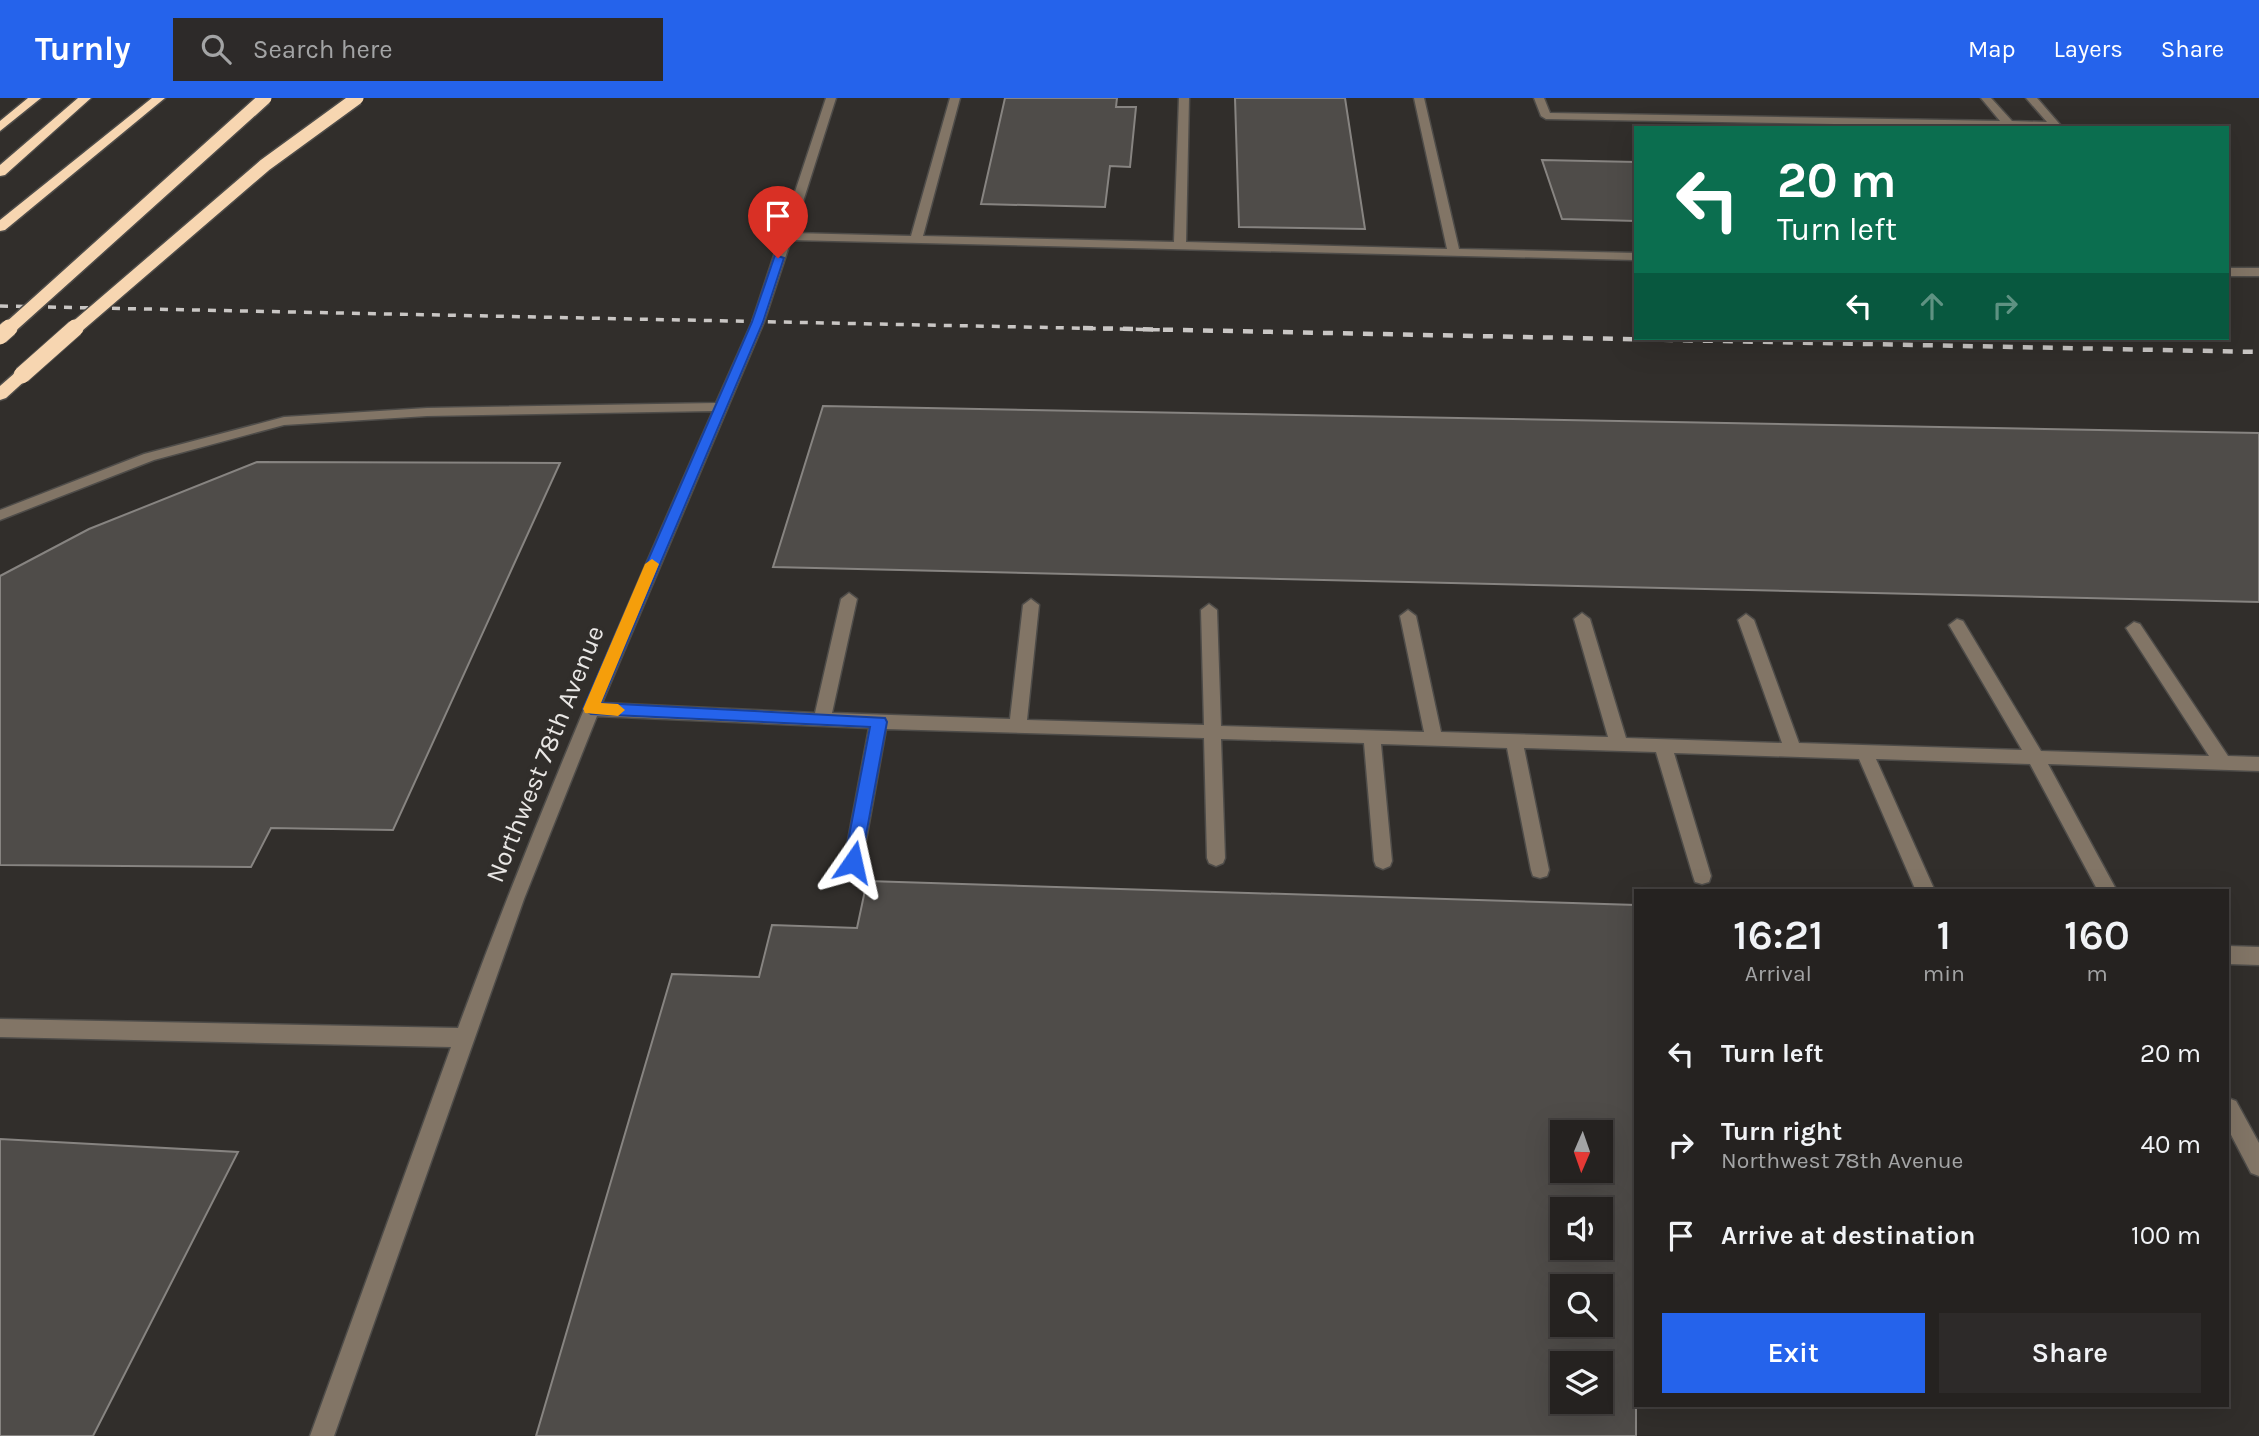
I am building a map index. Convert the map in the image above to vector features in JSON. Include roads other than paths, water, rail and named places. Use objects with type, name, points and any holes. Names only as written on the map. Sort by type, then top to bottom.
[{"type":"highway","points":[[0,127],[35,98]]},
{"type":"highway","points":[[0,172],[85,98]]},
{"type":"highway","points":[[0,227],[159,98]]},
{"type":"highway","points":[[0,336],[265,98]]},
{"type":"highway","points":[[0,395],[164,249],[265,165],[357,98]]},
{"type":"street","name":"Northwest 78th Avenue","points":[[322,1436],[463,1038],[591,709],[758,322],[831,98]]},
{"type":"street","points":[[916,240],[955,98]]},
{"type":"street","points":[[1180,246],[1184,98]]},
{"type":"street","points":[[1419,98],[1454,252]]},
{"type":"street","points":[[1539,98],[1546,116],[2057,126]]},
{"type":"street","points":[[1986,98],[2010,126]]},
{"type":"street","points":[[2031,98],[2057,126]]},
{"type":"street","points":[[785,236],[1634,257]]},
{"type":"street","points":[[2229,272],[2259,272]]},
{"type":"street","points":[[0,516],[149,457],[284,421],[428,412],[721,407]]},
{"type":"street","points":[[822,718],[849,599]]},
{"type":"street","points":[[1018,726],[1031,605]]},
{"type":"street","points":[[1209,610],[1216,858]]},
{"type":"street","points":[[1408,616],[1434,739]]},
{"type":"street","points":[[1583,619],[1619,745]]},
{"type":"street","points":[[1746,621],[1793,750]]},
{"type":"street","points":[[1957,625],[2036,758],[2107,889]]},
{"type":"street","points":[[2134,628],[2224,763]]},
{"type":"street","points":[[591,709],[879,722],[2259,764]]},
{"type":"street","points":[[853,862],[879,722]]},
{"type":"street","points":[[1372,737],[1383,861]]},
{"type":"street","points":[[1514,742],[1540,870]]},
{"type":"street","points":[[1663,746],[1702,876]]},
{"type":"street","points":[[1865,753],[1925,889]]},
{"type":"street","points":[[2229,955],[2259,956]]},
{"type":"street","points":[[0,1028],[463,1038]]},
{"type":"street","points":[[2229,1110],[2259,1165]]},
{"type":"railway","points":[[0,306],[1169,330]]},
{"type":"railway","points":[[1083,328],[1634,339]]},
{"type":"railway","points":[[1671,340],[2259,352]]}]
